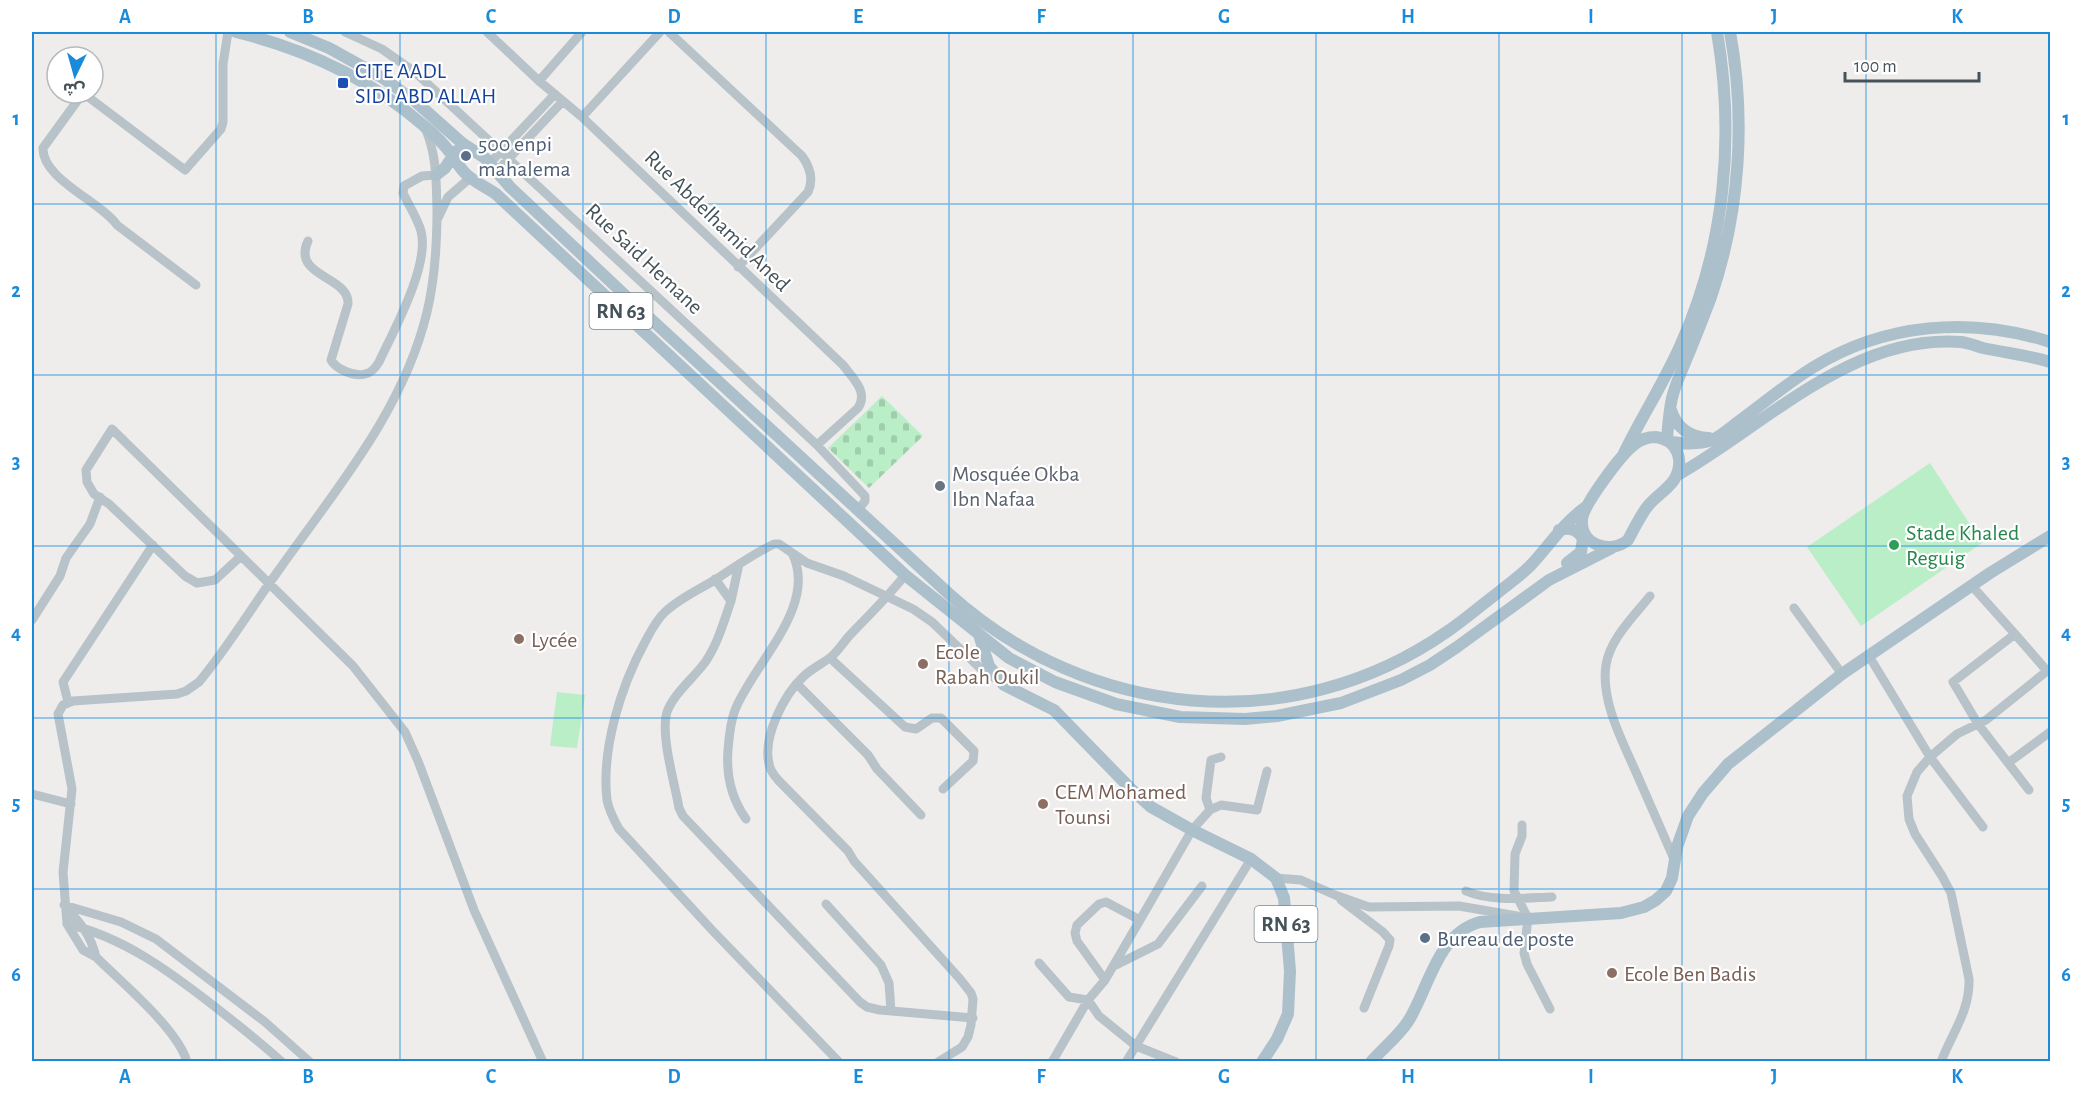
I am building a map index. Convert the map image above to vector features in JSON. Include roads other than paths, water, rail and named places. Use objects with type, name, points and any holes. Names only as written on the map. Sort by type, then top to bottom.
[{"type":"main road","name":"RN 63","points":[[236,32],[287,46],[341,70],[384,95],[424,126],[470,178],[496,194],[905,575],[980,636]]},
{"type":"main road","points":[[290,32],[348,57],[383,78],[416,102],[468,146],[496,170],[620,290],[974,614],[1022,646],[1059,665],[1097,680],[1161,698],[1209,702],[1259,702],[1283,698],[1376,671],[1430,643],[1461,622],[1524,572],[1559,530],[1586,507]]},
{"type":"main road","points":[[980,636],[1009,658],[1055,682],[1085,694],[1148,712],[1212,719],[1277,716],[1341,703],[1401,680],[1457,647],[1549,580],[1628,540],[1645,510],[1670,485],[1679,466],[1679,454],[1669,440],[1670,408],[1712,255],[1721,200],[1726,126],[1722,59],[1717,32]]},
{"type":"main road","points":[[1612,548],[1595,544],[1586,535],[1582,518],[1586,507],[1624,453],[1685,349],[1725,254],[1735,192],[1738,148],[1738,104],[1730,32]]},
{"type":"main road","points":[[436,175],[445,168],[457,150],[468,146]]},
{"type":"main road","points":[[486,188],[494,186],[496,170]]},
{"type":"main road","points":[[1624,453],[1636,442],[1646,438],[1656,437],[1697,443],[1711,440],[1812,368],[1843,351],[1877,338],[1923,329],[1966,326],[2009,331],[2050,342]]},
{"type":"main road","points":[[1676,476],[1715,453],[1826,377],[1879,354],[1919,345],[1962,342],[2050,362]]},
{"type":"main road","points":[[1670,408],[1676,422],[1688,433],[1703,438],[1719,436]]},
{"type":"main road","points":[[1549,580],[1556,571],[1583,549],[1583,539],[1577,531],[1567,528],[1559,530]]},
{"type":"main road","points":[[1371,1062],[1410,1019],[1446,948],[1456,934],[1480,922],[1621,913],[1644,908],[1656,900],[1670,885],[1674,859],[1682,832],[1693,808],[1728,764],[1842,674],[2050,536]]},
{"type":"main road","points":[[974,614],[989,666],[1001,682]]},
{"type":"main road","points":[[1001,682],[998,669],[1009,658]]},
{"type":"main road","name":"RN 63","points":[[1001,682],[1054,710],[1145,801],[1192,830],[1251,859],[1276,878],[1284,898],[1289,960],[1288,1014],[1277,1040],[1262,1062]]},
{"type":"street","points":[[196,285],[117,225],[111,217],[67,183],[45,162],[43,148],[83,93],[185,170],[220,129],[223,122],[223,64],[228,32]]},
{"type":"street","name":"Rue Said Hemane","points":[[345,32],[382,49],[416,73],[506,154],[817,445],[865,496],[865,501],[858,510]]},
{"type":"street","name":"Rue Abdelhamid Aned","points":[[488,32],[539,81],[582,117],[843,365],[859,386],[862,402],[817,445]]},
{"type":"street","points":[[539,81],[582,32]]},
{"type":"street","points":[[582,117],[660,32]]},
{"type":"street","points":[[669,32],[802,156],[811,174],[808,192],[738,267]]},
{"type":"street","points":[[496,170],[506,154],[555,94]]},
{"type":"street","points":[[506,154],[564,101]]},
{"type":"street","points":[[187,1062],[181,1047],[168,1029],[96,957],[83,950],[67,924],[63,872],[72,785],[58,720],[60,708],[68,702],[177,694],[192,687],[203,676],[343,482],[374,435],[407,371],[427,312],[433,279],[437,220],[436,175],[433,148],[424,126]]},
{"type":"street","points":[[308,241],[305,247],[308,264],[314,271],[346,291],[348,297],[348,304],[331,360],[340,369],[365,374],[375,368],[379,362],[407,303],[419,262],[421,232],[417,218],[403,193],[405,186],[422,176],[436,175]]},
{"type":"street","points":[[437,220],[448,197],[470,178]]},
{"type":"street","points":[[240,557],[215,580],[197,584],[185,576],[109,504],[94,494],[87,482],[86,470],[112,429],[353,666],[405,732],[474,910],[543,1062]]},
{"type":"street","points":[[32,620],[60,576],[66,558],[90,524],[100,498]]},
{"type":"street","points":[[839,1062],[628,840],[612,816],[606,785],[615,716],[621,696],[657,620],[666,611],[681,599],[774,544],[779,544],[813,566],[844,576],[912,609],[932,622],[981,669],[1001,682]]},
{"type":"street","points":[[68,702],[63,682],[153,545]]},
{"type":"street","points":[[746,819],[733,798],[729,780],[727,760],[730,728],[742,696],[780,636],[795,600],[799,576],[797,563],[792,553]]},
{"type":"street","points":[[739,564],[731,601],[712,650],[667,713],[665,736],[679,808],[689,824],[860,1002],[867,1007],[891,1011],[973,1018]]},
{"type":"street","points":[[905,575],[887,598],[830,658],[812,669],[796,684],[780,709],[769,744],[771,769],[779,781],[848,851],[966,986],[973,999],[973,1018],[968,1037],[962,1047],[938,1062]]},
{"type":"street","points":[[715,579],[731,601]]},
{"type":"street","points":[[1941,1062],[1962,1019],[1970,991],[1969,979],[1951,893],[1915,834],[1907,806],[1907,796],[1917,772],[1930,757],[1957,734],[1986,720],[2047,671],[1972,586]]},
{"type":"street","points":[[1650,596],[1613,645],[1606,663],[1605,682],[1609,704],[1625,746],[1674,859]]},
{"type":"street","points":[[1794,608],[1842,674]]},
{"type":"street","points":[[2015,634],[1953,682],[1978,724],[2029,790]]},
{"type":"street","points":[[1869,656],[1930,757],[1983,827]]},
{"type":"street","points":[[830,658],[904,727],[916,729],[932,718],[941,718],[974,752],[973,761],[943,789]]},
{"type":"street","points":[[796,684],[868,755],[877,770],[921,815]]},
{"type":"street","points":[[2008,763],[2050,732]]},
{"type":"street","points":[[1210,810],[1206,798],[1211,760],[1221,757]]},
{"type":"street","points":[[1052,1062],[1088,1000],[1116,965],[1192,830],[1210,810],[1221,805],[1257,810],[1267,771]]},
{"type":"street","points":[[32,794],[71,804]]},
{"type":"street","points":[[1522,825],[1522,836],[1515,854],[1514,891],[1528,918],[1524,953],[1527,964],[1550,1009]]},
{"type":"street","points":[[1126,1062],[1251,859]]},
{"type":"street","points":[[1276,878],[1301,880],[1369,907],[1459,906],[1528,918]]},
{"type":"street","points":[[1116,965],[1158,944],[1202,886]]},
{"type":"street","points":[[1466,891],[1476,895],[1531,899],[1552,897]]},
{"type":"street","points":[[1335,895],[1390,940],[1364,1008]]},
{"type":"street","points":[[1105,980],[1077,941],[1075,933],[1077,925],[1098,904],[1106,902],[1140,920]]},
{"type":"street","points":[[826,904],[881,965],[889,983],[891,1011]]},
{"type":"street","points":[[64,905],[85,928],[93,942],[96,957]]},
{"type":"street","points":[[64,905],[121,922],[156,939],[265,1022],[310,1062]]},
{"type":"street","points":[[67,924],[85,928],[133,949],[174,975],[282,1062]]},
{"type":"street","points":[[1039,963],[1069,996],[1088,1000],[1099,1016],[1136,1046],[1176,1062]]},
{"type":"place","name":"CITE AADL SIDI ABD ALLAH","points":[[343,83]]},
{"type":"place","name":"500 enpi mahalema","points":[[466,156]]},
{"type":"place","name":"Mosquée Okba Ibn Nafaa","points":[[940,486]]},
{"type":"place","name":"Stade Khaled Reguig","points":[[1894,545]]},
{"type":"place","name":"Lycée","points":[[519,639]]},
{"type":"place","name":"Ecole Rabah Oukil","points":[[923,664]]},
{"type":"place","name":"CEM Mohamed Tounsi","points":[[1043,804]]},
{"type":"place","name":"Bureau de poste","points":[[1425,938]]},
{"type":"place","name":"Ecole Ben Badis","points":[[1612,973]]}]
